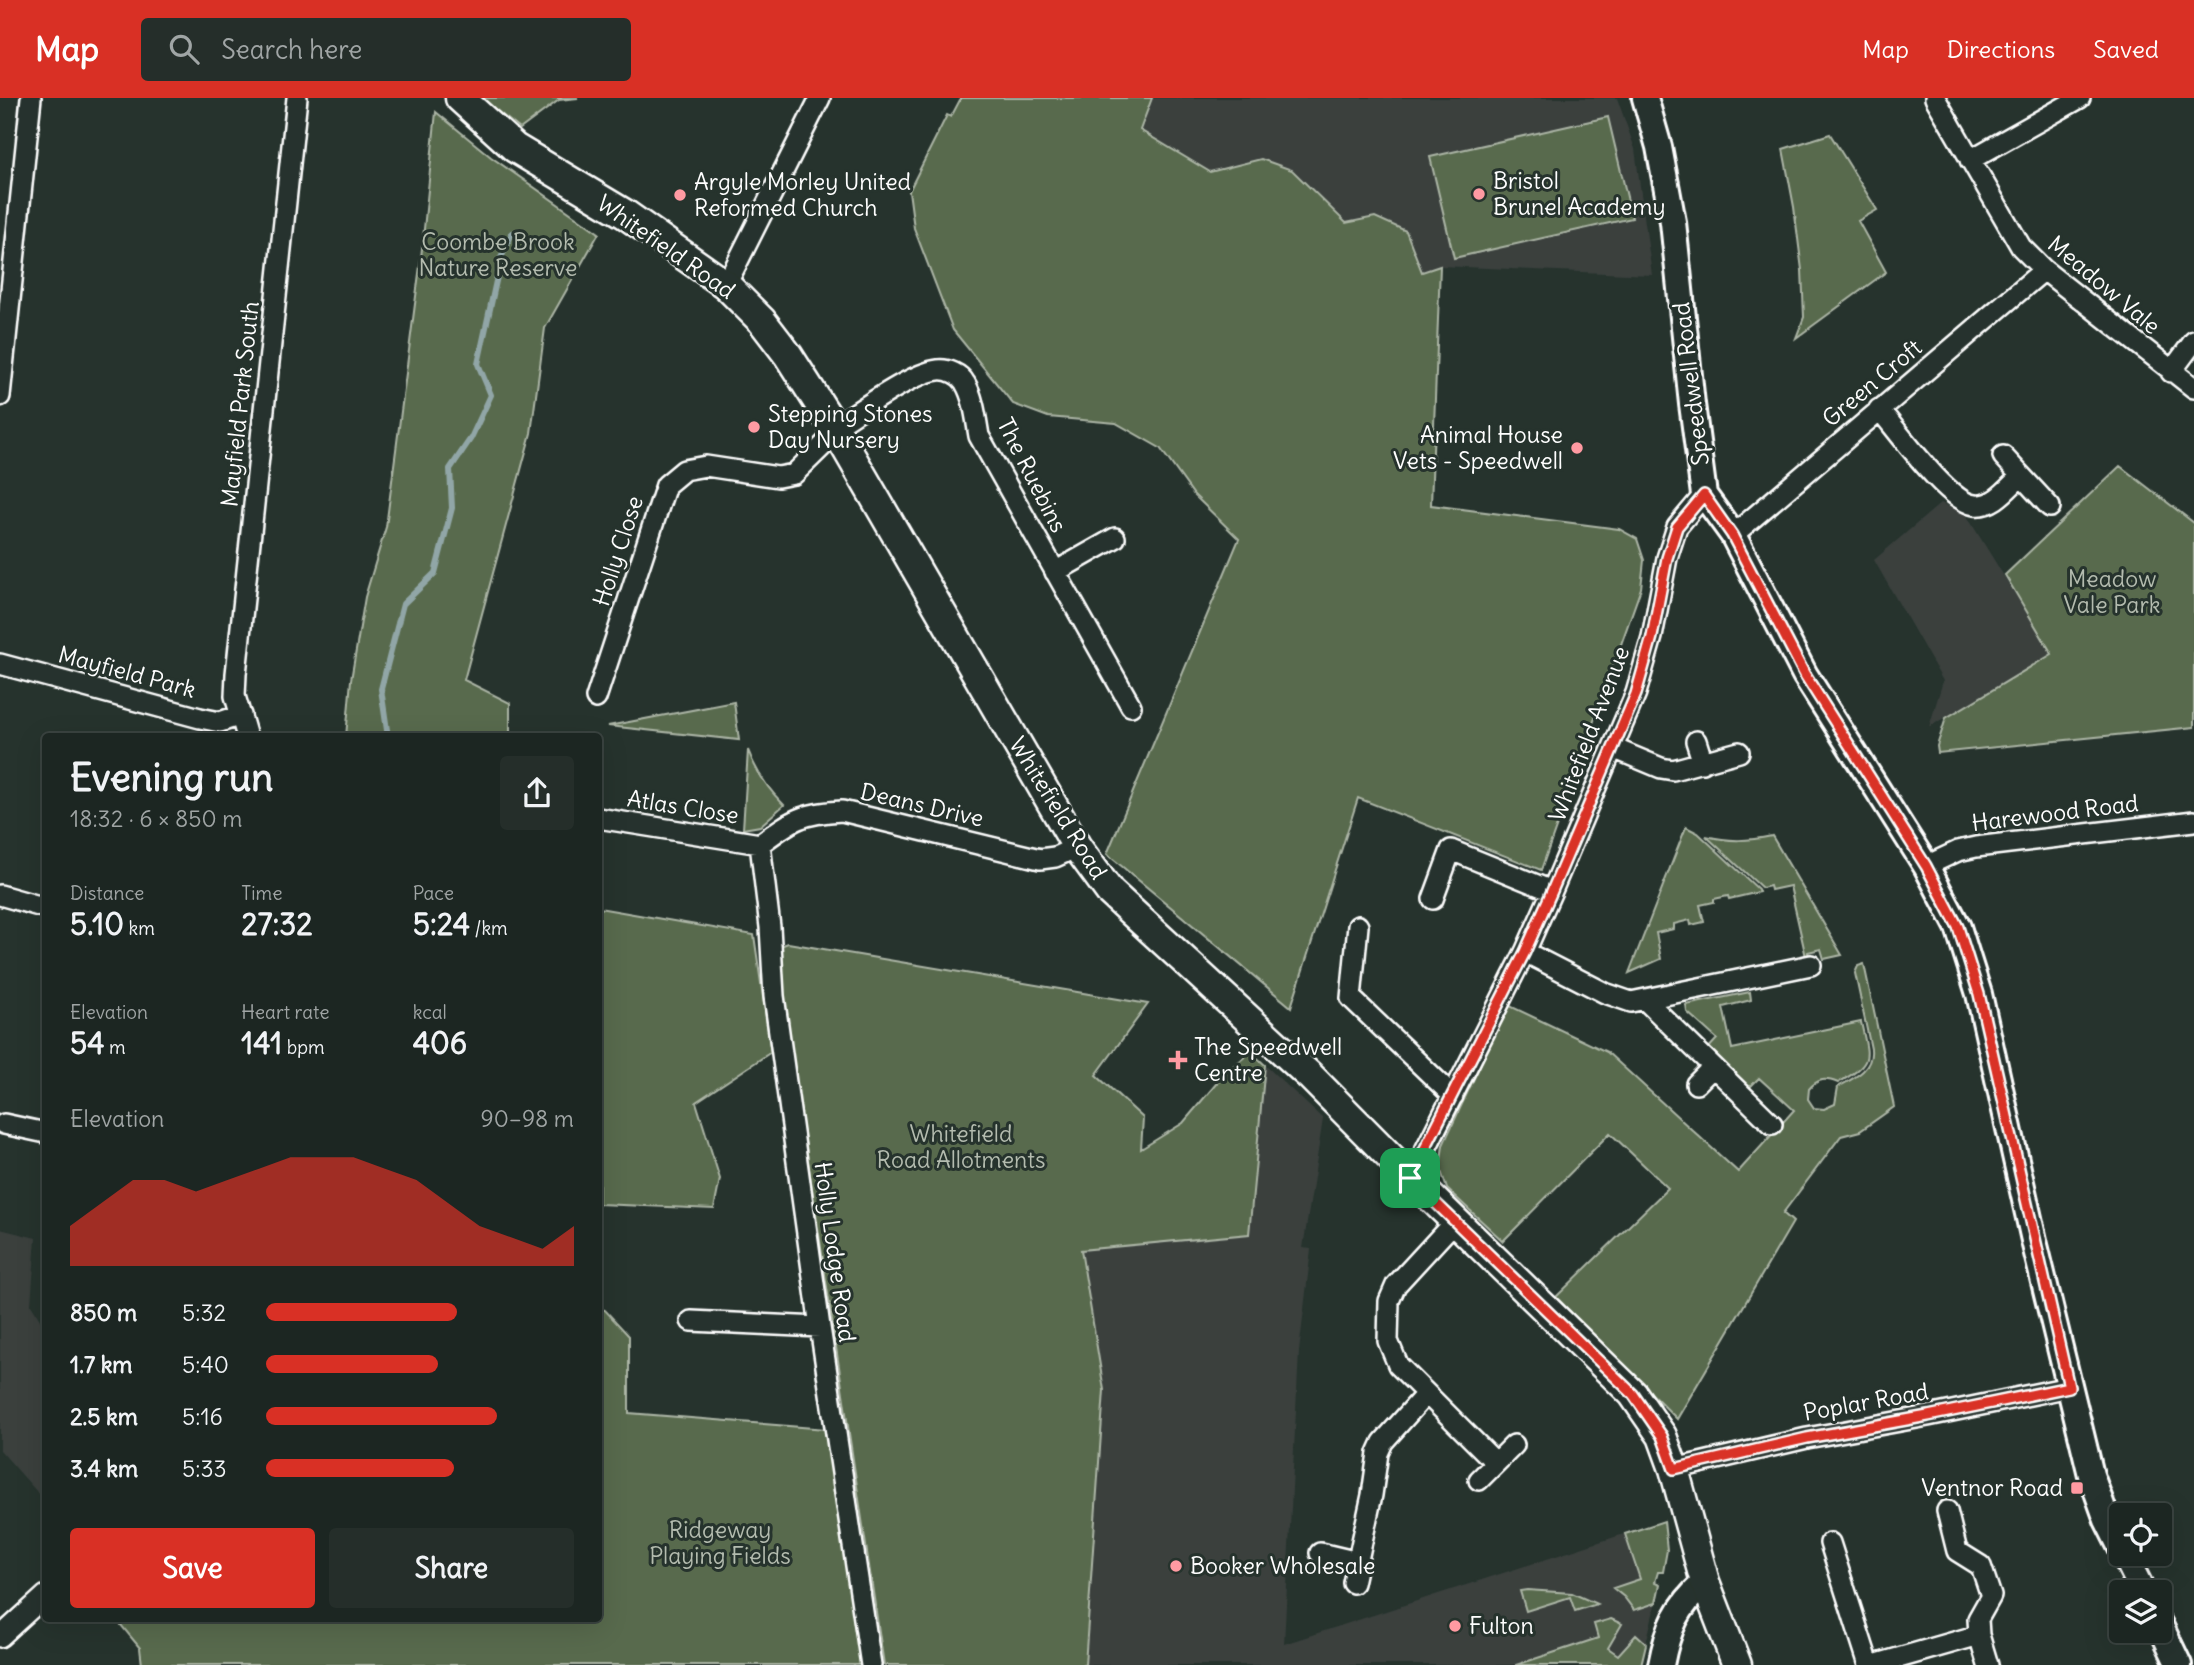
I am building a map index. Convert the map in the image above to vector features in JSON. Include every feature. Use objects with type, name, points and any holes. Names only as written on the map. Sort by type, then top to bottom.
[{"type":"main road","name":"Whitefield Road","points":[[460,98],[515,148],[625,214],[726,285],[762,321],[788,355],[835,430],[1077,846],[1110,892],[1310,1076],[1410,1178],[1633,1394],[1662,1436],[1674,1469],[1705,1582],[1737,1665]]},
{"type":"street","points":[[0,396],[31,98]]},
{"type":"street","name":"Mayfield Park South","points":[[246,733],[235,696],[236,674],[297,98]]},
{"type":"street","points":[[726,285],[820,98]]},
{"type":"street","name":"Speedwell Road","points":[[1645,98],[1659,147],[1673,222],[1704,495],[1732,535],[1805,675],[1926,866],[1958,927],[1979,994],[2091,1475],[2109,1524]]},
{"type":"street","name":"Meadow Vale","points":[[1935,98],[2021,247],[2044,270],[2194,388]]},
{"type":"street","points":[[1970,159],[2080,98]]},
{"type":"street","name":"Green Croft","points":[[1732,535],[2044,270]]},
{"type":"street","points":[[2171,372],[2194,341]]},
{"type":"street","name":"The Ruebins","points":[[835,430],[911,380],[941,370],[956,373],[965,382],[970,394],[979,436],[1131,706]]},
{"type":"street","points":[[1879,409],[1941,483],[1960,499],[1975,505],[1993,501],[2020,477]]},
{"type":"street","name":"Holly Close","points":[[596,698],[666,485],[684,470],[706,466],[778,477],[794,474],[835,430]]},
{"type":"street","points":[[2003,456],[2050,507]]},
{"type":"street","name":"Whitefield Avenue","points":[[1410,1178],[1525,952],[1552,891],[1636,694],[1652,637],[1667,558],[1677,527],[1704,495]]},
{"type":"street","name":"The Ruebins","points":[[1055,572],[1115,538]]},
{"type":"street","name":"Mayfield Park","points":[[0,664],[220,722],[241,715]]},
{"type":"street","points":[[1696,741],[1703,763]]},
{"type":"street","points":[[1613,748],[1667,769],[1680,769],[1739,752]]},
{"type":"street","name":"Deans Drive","points":[[760,845],[786,824],[813,813],[842,811],[1040,859],[1055,857],[1077,846]]},
{"type":"street","name":"Atlas Close","points":[[602,819],[760,845]]},
{"type":"street","name":"Harewood Road","points":[[1926,866],[1958,851],[1976,847],[2194,821]]},
{"type":"street","name":"Holly Lodge Road","points":[[760,845],[770,927],[774,996],[871,1665]]},
{"type":"street","points":[[1433,899],[1451,850],[1552,891]]},
{"type":"street","points":[[0,895],[42,907]]},
{"type":"street","points":[[1358,926],[1351,998],[1453,1096]]},
{"type":"street","points":[[1525,952],[1623,1001],[1645,1000],[1811,965]]},
{"type":"street","points":[[1645,1000],[1772,1124]]},
{"type":"street","points":[[1696,1084],[1713,1067]]},
{"type":"street","points":[[4,1124],[42,1132]]},
{"type":"street","points":[[1455,1221],[1401,1277],[1389,1301],[1387,1334],[1391,1353],[1398,1365],[1496,1464]]},
{"type":"street","points":[[691,1321],[820,1326]]},
{"type":"street","name":"Poplar Road","points":[[1674,1469],[1772,1446],[2069,1387]]},
{"type":"street","points":[[1353,1583],[1380,1448],[1426,1394]]},
{"type":"street","points":[[1479,1480],[1514,1446]]},
{"type":"street","points":[[1947,1511],[1957,1551],[1981,1566],[1991,1596],[1978,1619],[1979,1635],[1988,1665]]},
{"type":"street","points":[[1830,1543],[1872,1665],[1979,1635]]},
{"type":"street","points":[[1320,1553],[1358,1562]]},
{"type":"street","points":[[1661,1665],[1667,1635],[1674,1620],[1688,1597],[1705,1582]]},
{"type":"street","points":[[0,1637],[42,1599]]},
{"type":"street","points":[[2169,1643],[2179,1665]]},
{"type":"shaded area","name":"Bristol Brunel Academy","points":[[1152,98],[1617,98],[1635,149],[1652,275],[1440,266],[1422,273],[1375,217],[1346,223],[1292,170],[1261,159],[1210,172],[1140,130]]},
{"type":"shaded area","points":[[1941,503],[1965,513],[2052,654],[1929,727],[1943,681],[1874,560]]},
{"type":"shaded area","points":[[1265,1065],[1323,1119],[1303,1248],[1311,1249],[1299,1352],[1284,1644],[1664,1521],[1667,1550],[1663,1572],[1658,1572],[1655,1582],[1660,1584],[1641,1665],[1085,1665],[1104,1390],[1081,1250],[1249,1234]]},
{"type":"shaded area","points":[[0,1229],[36,1238],[31,1305],[42,1323],[42,1498],[0,1450]]},
{"type":"green space","points":[[481,98],[578,98],[559,100],[520,129]]},
{"type":"green space","points":[[961,98],[1152,98],[1140,130],[1210,172],[1261,159],[1292,170],[1346,223],[1375,217],[1406,231],[1422,272],[1440,266],[1431,505],[1619,529],[1637,539],[1644,560],[1641,588],[1541,870],[1358,798],[1291,1007],[1107,854],[1239,539],[1194,495],[1160,448],[1116,423],[1048,417],[1013,404],[953,330],[914,228],[909,191],[947,115],[951,117]]},
{"type":"green space","name":"Coombe Brook Nature Reserve","points":[[436,112],[491,157],[599,233],[545,328],[531,433],[464,680],[510,703],[510,733],[346,733],[351,680],[365,597],[386,527],[421,258]]},
{"type":"green space","points":[[1608,117],[1632,218],[1454,258],[1430,157]]},
{"type":"green space","points":[[1830,134],[1877,210],[1858,221],[1886,272],[1796,338],[1804,317],[1802,270],[1783,149]]},
{"type":"green space","name":"Meadow Vale Park","points":[[2120,466],[2194,523],[2194,727],[1938,753],[1937,746],[1946,718],[2052,654],[2005,575]]},
{"type":"green space","points":[[734,702],[739,740],[608,726]]},
{"type":"green space","points":[[748,750],[763,780],[784,805],[760,826],[743,829]]},
{"type":"green space","points":[[1686,827],[1698,833],[1759,892],[1729,899],[1728,896],[1714,899],[1714,902],[1700,905],[1704,922],[1691,925],[1690,920],[1674,924],[1674,929],[1656,933],[1661,959],[1629,973]]},
{"type":"green space","points":[[1706,836],[1739,840],[1772,836],[1842,955],[1824,959],[1821,949],[1808,952],[1810,963],[1806,957],[1790,886],[1771,890],[1770,886],[1762,888]]},
{"type":"green space","points":[[602,909],[754,935],[771,1052],[696,1102],[720,1179],[714,1209],[602,1204]]},
{"type":"green space","name":"Whitefield Road Allotments","points":[[788,943],[1148,1004],[1096,1075],[1143,1118],[1141,1149],[1183,1123],[1227,1071],[1251,1052],[1265,1065],[1249,1234],[1081,1250],[1104,1390],[1085,1665],[884,1665],[778,963],[778,947]]},
{"type":"green space","points":[[1864,964],[1894,1107],[1860,1131],[1841,1136],[1783,1213],[1793,1222],[1677,1419],[1556,1297],[1668,1188],[1610,1133],[1503,1241],[1447,1189],[1440,1168],[1443,1145],[1508,1005],[1607,1052],[1738,1172],[1794,1110],[1759,1078],[1747,1090],[1705,1052],[1717,1039],[1687,1012],[1686,1005],[1750,992],[1751,1000],[1723,1007],[1732,1049],[1861,1022],[1867,1052],[1863,1064],[1838,1083],[1822,1080],[1809,1089],[1808,1099],[1814,1108],[1824,1109],[1835,1104],[1838,1087],[1866,1068],[1871,1056],[1855,973],[1858,966]]},
{"type":"green space","name":"Ridgeway Playing Fields","points":[[602,1309],[629,1336],[629,1413],[826,1429],[867,1665],[142,1665],[140,1648],[118,1622],[602,1622]]},
{"type":"green space","points":[[1664,1521],[1667,1550],[1663,1572],[1658,1572],[1655,1582],[1660,1584],[1656,1603],[1634,1610],[1613,1588],[1640,1579],[1625,1534]]},
{"type":"green space","points":[[1520,1591],[1572,1593],[1597,1604],[1575,1611],[1570,1597],[1526,1611]]},
{"type":"green space","points":[[1611,1619],[1622,1624],[1608,1648],[1618,1655],[1636,1635],[1646,1644],[1641,1665],[1516,1665],[1598,1638],[1594,1624]]},
{"type":"waterway","points":[[387,733],[381,689],[403,604],[435,573],[452,508],[450,469],[471,438],[491,395],[478,364],[501,258],[512,233]]},
{"type":"place","name":"Bristol Brunel Academy","points":[[1479,194]]},
{"type":"place","name":"Argyle Morley United Reformed Church","points":[[680,195]]},
{"type":"place","name":"Stepping Stones Day Nursery","points":[[754,427]]},
{"type":"place","name":"Animal House Vets - Speedwell","points":[[1577,448]]},
{"type":"place","name":"The Speedwell Centre","points":[[1178,1060]]},
{"type":"place","name":"Ventnor Road","points":[[2077,1488]]},
{"type":"place","name":"Booker Wholesale","points":[[1176,1566]]},
{"type":"place","name":"Fulton","points":[[1455,1626]]},
{"type":"route","points":[[1704,495],[1732,535],[1805,675],[1926,866],[1958,927],[1979,994],[2069,1387],[1807,1438],[1674,1469],[1662,1436],[1633,1394],[1410,1178],[1525,952],[1552,891],[1636,694],[1652,637],[1667,558],[1677,527],[1704,495]]}]
